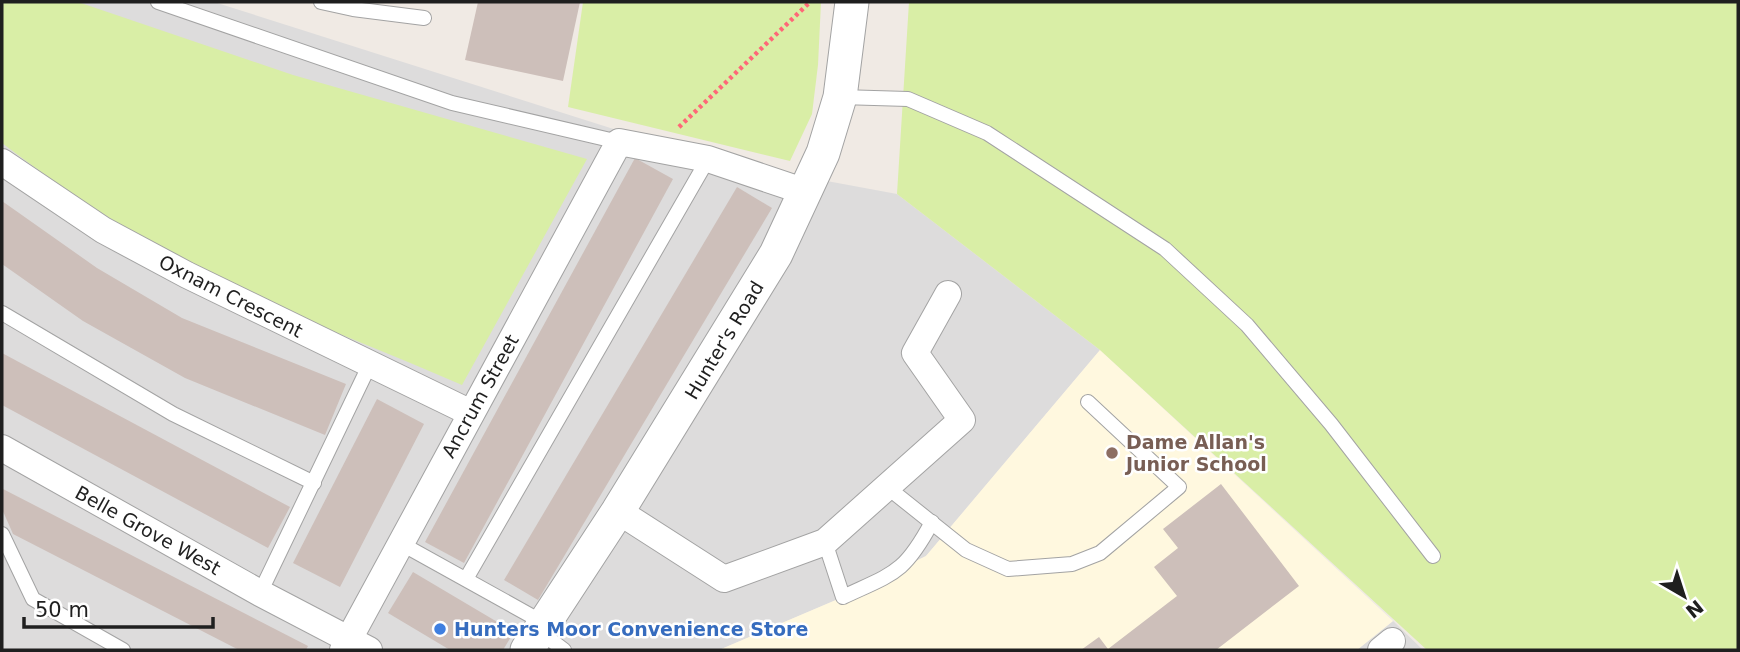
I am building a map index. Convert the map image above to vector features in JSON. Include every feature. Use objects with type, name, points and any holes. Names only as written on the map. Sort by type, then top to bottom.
[{"type":"street","name":"Hunter's Road","points":[[543,639],[763,276],[806,192],[823,153],[840,97],[852,2]]},
{"type":"street","points":[[619,142],[708,159],[806,192]]},
{"type":"street","name":"Ancrum Street","points":[[353,647],[400,543],[619,142]]},
{"type":"street","name":"Oxnam Crescent","points":[[2,162],[103,230],[187,275],[471,413]]},
{"type":"street","points":[[618,512],[724,579],[825,542],[962,420],[915,353],[948,294]]},
{"type":"street","name":"Belle Grove West","points":[[2,448],[353,647]]},
{"type":"lane","points":[[158,2],[452,103],[619,142]]},
{"type":"lane","points":[[321,2],[424,18]]},
{"type":"lane","points":[[840,97],[908,99],[987,133],[1165,249],[1247,325],[1331,424],[1433,556]]},
{"type":"lane","points":[[466,579],[708,159]]},
{"type":"lane","points":[[2,313],[173,414],[314,483]]},
{"type":"lane","points":[[260,593],[370,364]]},
{"type":"lane","points":[[887,487],[966,550],[1008,569],[1072,564],[1100,553],[1179,487],[1088,402]]},
{"type":"lane","points":[[825,542],[843,597],[901,569],[915,553],[932,522]]},
{"type":"lane","points":[[2,534],[33,599],[123,650]]},
{"type":"lane","points":[[400,543],[466,579],[543,639]]},
{"type":"path","points":[[655,150],[810,2]]},
{"type":"shaded area","points":[[2,2],[214,2],[708,159],[897,194],[1100,350],[926,556],[843,597],[719,650],[2,650]]},
{"type":"shaded area","name":"Dame Allan's Junior School","points":[[1100,350],[1393,621],[1357,650],[719,650],[843,597],[926,556]]},
{"type":"shaded area","points":[[1393,621],[1423,650],[1357,650]]},
{"type":"green space","points":[[2,2],[78,2],[293,75],[587,159],[462,385],[275,306],[201,271],[103,214],[2,143]]},
{"type":"green space","points":[[583,2],[821,2],[812,114],[790,161],[568,107]]},
{"type":"green space","points":[[909,2],[1738,2],[1738,650],[1427,650],[1100,350],[897,194]]},
{"type":"building","points":[[478,2],[580,2],[563,81],[465,60]]},
{"type":"building","points":[[635,158],[673,179],[464,563],[425,542]]},
{"type":"building","points":[[737,187],[772,208],[538,600],[504,580]]},
{"type":"building","points":[[2,201],[97,268],[182,318],[346,384],[325,435],[185,378],[83,321],[2,264]]},
{"type":"building","points":[[2,353],[290,507],[268,548],[2,405]]},
{"type":"building","points":[[377,399],[424,424],[340,587],[293,563]]},
{"type":"building","points":[[1221,484],[1299,586],[1216,650],[1081,650],[1099,637],[1108,649],[1177,596],[1154,567],[1178,548],[1163,529]]},
{"type":"building","points":[[3,489],[308,646],[306,650],[239,650],[13,534],[2,509]]},
{"type":"building","points":[[413,572],[514,632],[503,650],[450,650],[388,613]]},
{"type":"place","name":"Dame Allan's Junior School","points":[[1112,453]]},
{"type":"place","name":"Hunters Moor Convenience Store","points":[[440,629]]}]
